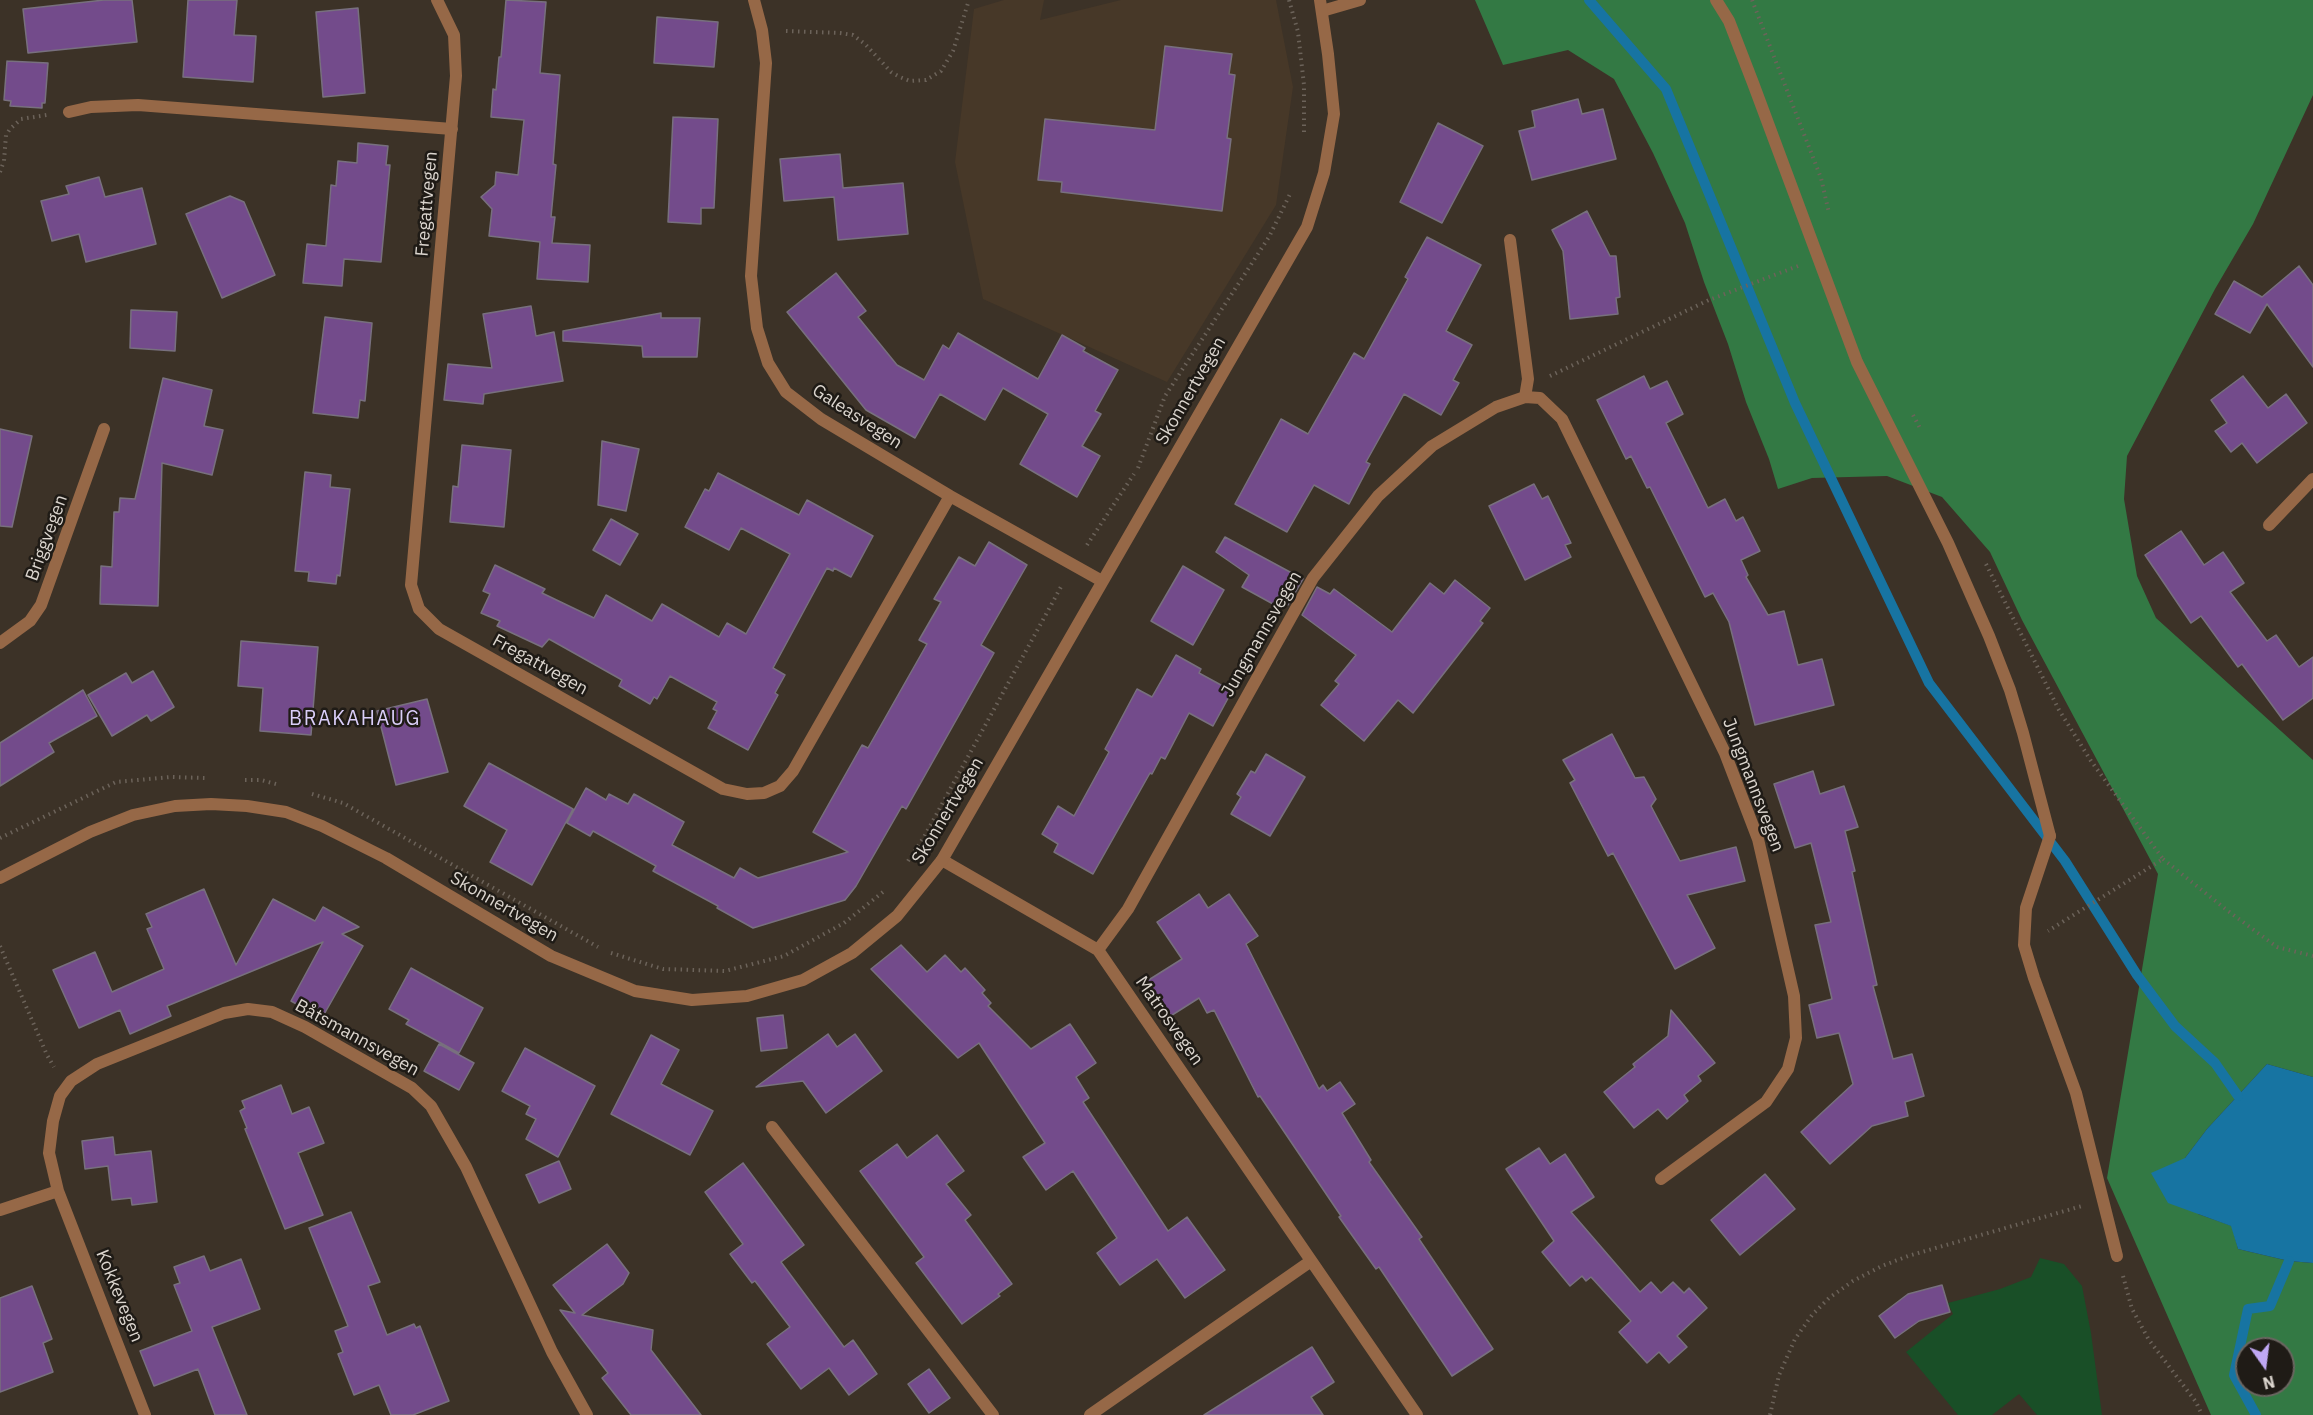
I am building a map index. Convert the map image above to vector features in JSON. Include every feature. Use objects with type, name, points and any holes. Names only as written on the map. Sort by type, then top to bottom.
[{"type":"street","name":"Fregattvegen","points":[[437,0],[454,35],[456,76],[411,585],[419,609],[439,629],[723,789],[747,794],[764,793],[780,786],[793,771],[950,496]]},
{"type":"street","name":"Galeasvegen","points":[[754,0],[762,30],[766,63],[751,276],[757,328],[768,363],[786,392],[821,419],[950,496],[1102,581]]},
{"type":"street","points":[[1321,6],[1360,0]]},
{"type":"street","points":[[1716,0],[1729,21],[1745,62],[1857,362],[1948,543],[1989,636],[2017,711],[2050,836],[2026,908],[2024,945],[2076,1093],[2117,1256]]},
{"type":"street","name":"Skonnertvegen","points":[[0,878],[90,832],[133,815],[175,806],[211,804],[286,812],[322,826],[386,858],[551,956],[635,991],[692,1000],[747,996],[803,981],[852,953],[897,916],[942,860],[1307,226],[1324,173],[1334,114],[1321,6]]},
{"type":"street","name":"Fregattvegen","points":[[69,112],[91,107],[138,105],[452,129]]},
{"type":"street","points":[[1510,240],[1528,379],[1525,397]]},
{"type":"street","name":"Jungmannsvegen","points":[[1098,950],[1128,909],[1313,578],[1378,496],[1432,446],[1496,407],[1525,397],[1540,398],[1562,419],[1725,753],[1758,839],[1794,996],[1796,1038],[1788,1069],[1766,1102],[1661,1179]]},
{"type":"street","name":"Briggvegen","points":[[0,643],[30,621],[41,605],[104,429]]},
{"type":"street","points":[[2269,525],[2313,479]]},
{"type":"street","name":"Matrosvegen","points":[[942,860],[1098,950],[1417,1415]]},
{"type":"street","name":"Båtsmannsvegen","points":[[58,1191],[49,1153],[50,1142],[60,1096],[71,1081],[97,1064],[224,1013],[248,1009],[272,1012],[305,1027],[412,1088],[431,1106],[466,1167],[552,1352],[587,1415]]},
{"type":"street","points":[[772,1127],[993,1415]]},
{"type":"street","points":[[0,1210],[58,1191]]},
{"type":"street","name":"Kokkevegen","points":[[58,1191],[146,1415]]},
{"type":"street","points":[[1090,1415],[1311,1261]]},
{"type":"path","points":[[762,30],[853,35],[900,78],[909,81],[926,80],[941,71],[953,51],[969,0]]},
{"type":"path","points":[[1289,0],[1298,32],[1304,85],[1305,140]]},
{"type":"path","points":[[0,172],[4,161],[6,135],[21,119],[69,112]]},
{"type":"path","points":[[907,862],[924,837],[1073,566],[1138,468],[1165,396],[1269,237],[1294,186]]},
{"type":"path","points":[[1528,379],[1551,376],[1709,300],[1817,259]]},
{"type":"path","points":[[0,838],[116,782],[171,777],[216,778]]},
{"type":"path","points":[[238,779],[261,780],[281,786]]},
{"type":"path","points":[[302,791],[343,802],[603,950],[663,969],[725,971],[784,956],[844,923],[890,887]]},
{"type":"path","points":[[2163,859],[2277,947],[2313,956]]},
{"type":"path","points":[[0,946],[47,1056],[56,1071],[71,1081]]},
{"type":"path","points":[[1770,1415],[1779,1375],[1795,1339],[1812,1315],[1829,1298],[1854,1281],[1882,1266],[1908,1256],[2102,1200]]},
{"type":"path","points":[[2117,1256],[2132,1309],[2149,1340],[2196,1402],[2202,1415]]},
{"type":"shaded area","points":[[1004,0],[1044,0],[1040,20],[1121,0],[1276,0],[1293,87],[1276,205],[1167,382],[983,299],[955,162],[974,9]]},
{"type":"green space","points":[[1475,0],[2313,0],[2313,95],[2253,224],[2215,289],[2127,456],[2124,499],[2137,576],[2156,618],[2313,760],[2313,1077],[2267,1064],[2207,1129],[2185,1158],[2198,1214],[2232,1226],[2238,1249],[2289,1261],[2313,1263],[2313,1415],[2211,1415],[2107,1178],[2158,874],[2022,620],[1990,552],[1942,497],[1887,476],[1812,478],[1778,489],[1685,223],[1653,153],[1614,79],[1568,50],[1503,65]]},
{"type":"green space","points":[[2040,1258],[2064,1264],[2082,1286],[2102,1415],[2037,1415],[2019,1394],[1992,1415],[1958,1415],[1906,1352],[1953,1314],[1948,1303],[2000,1289],[2031,1277]]},
{"type":"water","points":[[2267,1064],[2313,1077],[2313,1263],[2289,1261],[2238,1249],[2231,1226],[2168,1203],[2151,1173],[2185,1158],[2207,1129]]},
{"type":"building","points":[[104,0],[132,0],[137,42],[28,53],[23,9]]},
{"type":"building","points":[[188,0],[237,0],[234,35],[256,36],[253,82],[183,77]]},
{"type":"building","points":[[506,0],[546,2],[540,73],[560,75],[553,164],[556,165],[551,217],[555,217],[552,243],[590,245],[588,282],[537,279],[540,242],[489,236],[492,209],[481,197],[495,185],[496,172],[518,175],[524,120],[491,117],[493,89],[496,90],[499,57],[501,57]]},
{"type":"building","points":[[358,8],[365,93],[323,97],[316,12]]},
{"type":"building","points":[[657,17],[718,22],[714,67],[654,63]]},
{"type":"building","points":[[1165,46],[1232,54],[1229,74],[1235,75],[1227,138],[1231,139],[1222,211],[1061,192],[1062,182],[1038,180],[1045,119],[1155,130]]},
{"type":"building","points":[[7,61],[48,63],[45,103],[42,103],[42,108],[10,106],[11,101],[4,100]]},
{"type":"building","points":[[1578,99],[1582,114],[1603,109],[1616,159],[1532,180],[1519,131],[1535,127],[1532,111]]},
{"type":"building","points":[[673,117],[718,119],[714,208],[701,208],[701,224],[668,222]]},
{"type":"building","points":[[1438,123],[1483,146],[1442,223],[1400,202]]},
{"type":"building","points":[[358,143],[388,146],[386,165],[390,165],[381,262],[344,259],[342,286],[303,283],[307,244],[326,246],[331,185],[336,186],[338,161],[357,163]]},
{"type":"building","points":[[840,154],[843,188],[903,183],[908,234],[838,240],[834,197],[784,201],[780,159]]},
{"type":"building","points":[[99,177],[105,197],[142,188],[156,244],[86,262],[79,234],[52,241],[41,201],[69,194],[66,186]]},
{"type":"building","points":[[230,196],[244,202],[275,275],[222,298],[186,214]]},
{"type":"building","points":[[1587,211],[1610,256],[1616,256],[1620,297],[1616,298],[1618,314],[1570,319],[1563,251],[1552,230]]},
{"type":"building","points":[[1427,237],[1481,265],[1446,331],[1472,345],[1453,380],[1459,383],[1441,415],[1404,394],[1366,462],[1370,464],[1349,504],[1314,485],[1287,532],[1235,504],[1281,419],[1308,434],[1354,353],[1364,359],[1408,279],[1405,277]]},
{"type":"building","points":[[2299,266],[2313,285],[2313,367],[2267,304],[2250,333],[2215,314],[2234,281],[2262,297]]},
{"type":"building","points":[[836,273],[866,311],[858,317],[897,365],[924,380],[943,345],[949,349],[958,333],[1038,379],[1062,335],[1085,348],[1083,351],[1118,370],[1095,411],[1101,414],[1082,446],[1100,456],[1077,497],[1020,464],[1048,414],[1003,388],[985,420],[940,394],[915,438],[866,410],[787,312]]},
{"type":"building","points":[[531,306],[536,336],[554,332],[563,381],[484,394],[483,404],[444,400],[448,364],[492,368],[483,314]]},
{"type":"building","points":[[131,310],[177,312],[175,351],[130,348]]},
{"type":"building","points":[[661,313],[661,318],[700,318],[697,357],[643,357],[642,346],[563,341],[563,331]]},
{"type":"building","points":[[325,317],[372,323],[365,401],[360,400],[358,418],[313,413]]},
{"type":"building","points":[[1644,376],[1650,389],[1667,381],[1683,414],[1666,423],[1708,508],[1725,499],[1736,521],[1743,517],[1760,551],[1741,560],[1748,575],[1746,577],[1768,615],[1784,611],[1798,665],[1822,659],[1834,705],[1755,725],[1729,622],[1713,593],[1705,597],[1650,487],[1647,488],[1631,456],[1626,459],[1597,400]]},
{"type":"building","points":[[2243,376],[2268,408],[2286,394],[2307,423],[2257,463],[2242,443],[2231,452],[2215,431],[2227,423],[2211,400]]},
{"type":"building","points":[[163,378],[212,390],[204,426],[223,430],[212,475],[162,463],[158,606],[100,604],[101,566],[112,567],[114,512],[119,512],[120,498],[135,499]]},
{"type":"building","points":[[0,429],[32,436],[12,527],[0,526]]},
{"type":"building","points":[[602,441],[639,449],[626,511],[598,505]]},
{"type":"building","points":[[462,445],[511,450],[504,527],[450,522],[453,486],[458,487]]},
{"type":"building","points":[[305,472],[331,475],[330,487],[350,489],[340,576],[337,575],[336,584],[308,581],[309,572],[295,571]]},
{"type":"building","points":[[718,473],[799,515],[807,500],[873,536],[851,577],[834,568],[833,571],[827,568],[773,668],[785,675],[775,693],[778,695],[748,750],[708,728],[717,711],[713,709],[717,702],[670,676],[657,699],[654,697],[650,704],[619,686],[622,680],[549,639],[542,647],[497,626],[500,621],[481,613],[490,594],[483,591],[495,565],[545,589],[542,593],[594,618],[606,595],[652,621],[662,604],[719,637],[727,623],[746,634],[790,554],[741,528],[729,550],[685,527],[705,489],[709,491]]},
{"type":"building","points":[[1534,484],[1542,499],[1548,496],[1571,543],[1565,545],[1571,557],[1525,580],[1489,506]]},
{"type":"building","points":[[611,519],[638,534],[620,565],[593,550]]},
{"type":"building","points":[[2181,531],[2204,565],[2223,552],[2244,583],[2230,592],[2267,641],[2276,635],[2299,667],[2313,657],[2313,698],[2283,720],[2242,664],[2238,667],[2201,616],[2191,623],[2145,555]]},
{"type":"building","points":[[1225,537],[1303,579],[1288,605],[1277,597],[1273,604],[1242,587],[1249,575],[1216,552]]},
{"type":"building","points":[[989,542],[1027,565],[981,645],[994,653],[906,809],[902,806],[856,886],[845,900],[753,928],[653,871],[656,866],[593,831],[590,836],[567,823],[586,788],[606,800],[609,794],[628,804],[634,794],[684,822],[672,845],[734,878],[740,868],[758,878],[848,852],[813,832],[862,745],[868,748],[927,644],[919,640],[941,602],[934,599],[959,557],[975,566]]},
{"type":"building","points":[[1183,566],[1224,590],[1193,645],[1151,621]]},
{"type":"building","points":[[1455,580],[1490,608],[1480,621],[1483,623],[1413,713],[1398,700],[1364,741],[1321,705],[1339,684],[1335,681],[1356,655],[1302,615],[1317,587],[1330,594],[1334,589],[1392,632],[1430,583],[1444,594]]},
{"type":"building","points":[[241,641],[318,647],[311,735],[260,731],[263,688],[238,686]]},
{"type":"building","points":[[1176,655],[1201,669],[1199,673],[1232,691],[1213,726],[1189,713],[1165,759],[1161,757],[1152,774],[1150,773],[1093,874],[1054,852],[1058,844],[1042,834],[1058,806],[1074,816],[1109,752],[1105,749],[1137,689],[1152,697]]},
{"type":"building","points":[[153,671],[174,707],[151,721],[147,715],[112,736],[88,695],[126,673],[132,683]]},
{"type":"building","points":[[83,690],[97,716],[49,743],[54,752],[0,786],[0,743]]},
{"type":"building","points":[[427,699],[448,772],[396,785],[377,711]]},
{"type":"building","points":[[1612,734],[1635,778],[1644,777],[1656,799],[1651,806],[1680,861],[1736,847],[1745,881],[1687,895],[1715,948],[1675,969],[1613,853],[1608,856],[1570,783],[1575,780],[1563,760]]},
{"type":"building","points":[[1266,754],[1305,777],[1270,836],[1231,814],[1241,797],[1237,794],[1251,771],[1255,773]]},
{"type":"building","points":[[489,763],[573,809],[532,885],[490,862],[507,830],[464,806]]},
{"type":"building","points":[[1813,771],[1820,794],[1844,786],[1858,827],[1845,831],[1877,985],[1873,986],[1893,1059],[1912,1054],[1924,1096],[1905,1102],[1908,1116],[1872,1126],[1830,1164],[1801,1132],[1853,1084],[1839,1033],[1817,1038],[1809,1005],[1832,999],[1815,925],[1831,922],[1811,843],[1795,848],[1774,784]]},
{"type":"building","points":[[204,889],[236,965],[273,899],[315,921],[323,907],[359,927],[342,934],[363,946],[322,1018],[291,1001],[323,942],[167,1006],[171,1016],[130,1034],[120,1010],[79,1028],[53,970],[95,952],[112,992],[164,969],[147,929],[152,927],[146,914]]},
{"type":"building","points":[[1199,894],[1208,908],[1229,894],[1258,936],[1246,944],[1319,1089],[1323,1085],[1327,1091],[1340,1082],[1355,1104],[1342,1113],[1371,1160],[1369,1162],[1422,1237],[1419,1239],[1493,1349],[1452,1376],[1379,1267],[1376,1269],[1260,1096],[1258,1097],[1214,1010],[1207,1013],[1199,998],[1169,1017],[1147,981],[1182,959],[1157,922]]},
{"type":"building","points":[[901,945],[927,972],[945,955],[961,972],[965,968],[985,990],[982,993],[991,1003],[988,1006],[1031,1049],[1070,1024],[1096,1063],[1076,1077],[1089,1098],[1083,1102],[1168,1231],[1187,1217],[1225,1270],[1185,1298],[1157,1259],[1120,1285],[1097,1253],[1117,1238],[1073,1171],[1046,1190],[1023,1157],[1045,1143],[979,1043],[958,1058],[871,969]]},
{"type":"building","points":[[411,968],[483,1008],[459,1053],[406,1024],[409,1020],[389,1009]]},
{"type":"building","points":[[1671,1010],[1715,1063],[1698,1076],[1701,1081],[1684,1095],[1688,1101],[1667,1119],[1658,1109],[1634,1128],[1604,1092],[1635,1067],[1633,1064],[1668,1036]]},
{"type":"building","points":[[783,1015],[787,1048],[761,1051],[757,1018]]},
{"type":"building","points":[[828,1034],[837,1047],[855,1034],[882,1071],[826,1113],[803,1081],[756,1087]]},
{"type":"building","points":[[651,1035],[679,1050],[661,1084],[713,1111],[690,1155],[611,1114]]},
{"type":"building","points":[[439,1044],[474,1063],[459,1090],[424,1071]]},
{"type":"building","points":[[525,1048],[595,1086],[558,1157],[526,1139],[536,1119],[526,1114],[530,1106],[502,1091]]},
{"type":"building","points":[[281,1085],[292,1114],[309,1107],[324,1143],[298,1153],[323,1215],[285,1229],[240,1111],[245,1108],[242,1101]]},
{"type":"building","points":[[937,1135],[964,1171],[946,1184],[971,1215],[965,1220],[1012,1284],[998,1294],[1000,1296],[962,1324],[916,1263],[924,1257],[860,1171],[897,1144],[907,1158]]},
{"type":"building","points":[[113,1137],[115,1155],[151,1151],[157,1202],[132,1205],[131,1198],[112,1200],[108,1166],[85,1169],[82,1141]]},
{"type":"building","points":[[1539,1148],[1550,1164],[1565,1154],[1594,1197],[1571,1212],[1640,1292],[1651,1282],[1661,1293],[1673,1282],[1684,1293],[1689,1288],[1707,1308],[1677,1336],[1687,1347],[1669,1363],[1659,1352],[1647,1363],[1619,1332],[1631,1321],[1591,1277],[1586,1281],[1582,1276],[1570,1286],[1542,1252],[1554,1241],[1506,1169]]},
{"type":"building","points":[[559,1161],[571,1189],[539,1203],[526,1175]]},
{"type":"building","points":[[743,1163],[804,1245],[781,1262],[844,1347],[853,1340],[877,1374],[849,1395],[829,1368],[801,1389],[767,1344],[790,1327],[755,1281],[752,1283],[730,1254],[743,1244],[705,1192]]},
{"type":"building","points":[[1765,1174],[1795,1209],[1740,1255],[1711,1220]]},
{"type":"building","points":[[351,1212],[380,1282],[368,1286],[387,1335],[414,1324],[416,1328],[420,1326],[449,1401],[413,1415],[391,1415],[379,1385],[354,1395],[338,1354],[343,1352],[335,1331],[348,1326],[309,1228]]},
{"type":"building","points":[[607,1244],[629,1273],[623,1284],[582,1315],[653,1330],[651,1350],[701,1415],[631,1415],[602,1378],[608,1373],[560,1310],[575,1313],[553,1285]]},
{"type":"building","points":[[204,1256],[210,1271],[241,1259],[260,1309],[212,1327],[247,1415],[215,1415],[198,1369],[154,1386],[140,1351],[192,1331],[174,1285],[180,1283],[174,1267]]},
{"type":"building","points":[[1942,1285],[1950,1312],[1919,1321],[1895,1338],[1879,1316],[1908,1294]]},
{"type":"building","points":[[32,1286],[52,1339],[43,1343],[53,1372],[0,1392],[0,1298]]},
{"type":"building","points":[[1312,1347],[1334,1382],[1311,1397],[1323,1415],[1204,1415]]},
{"type":"building","points":[[929,1369],[950,1398],[929,1413],[908,1384]]},
{"type":"waterway","points":[[1589,0],[1666,89],[1795,403],[1929,683],[2065,861],[2137,975],[2175,1026],[2215,1063],[2238,1096]]},
{"type":"waterway","points":[[2256,1415],[2234,1375],[2248,1309],[2270,1306],[2289,1261]]},
{"type":"district","name":"BRAKAHAUG","points":[[355,719]]}]
